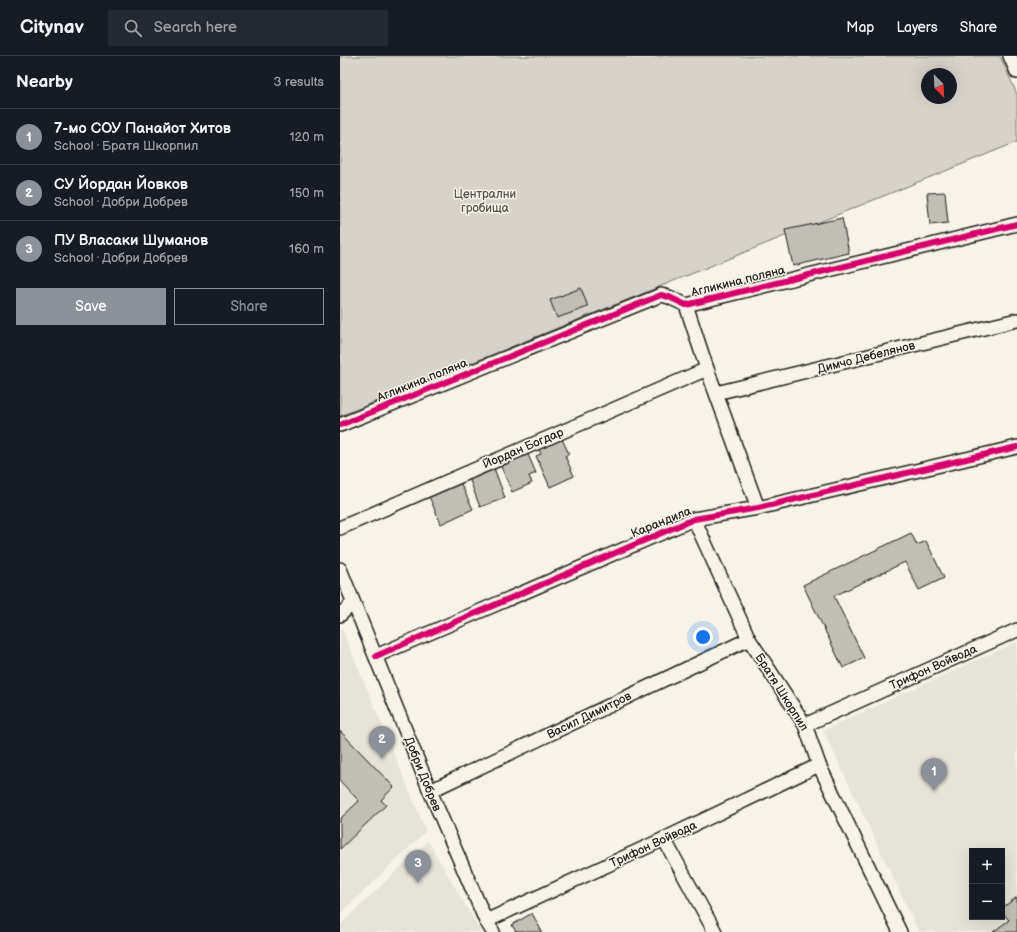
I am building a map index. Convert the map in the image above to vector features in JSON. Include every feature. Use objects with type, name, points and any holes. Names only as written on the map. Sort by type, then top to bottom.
[{"type":"street","points":[[1010,56],[1017,72]]},
{"type":"street","name":"Агликина поляна","points":[[340,425],[661,295],[686,305],[1017,224]]},
{"type":"street","points":[[686,305],[707,369],[758,508]]},
{"type":"street","name":"Димчо Дебелянов","points":[[716,393],[1017,320]]},
{"type":"street","name":"Йордан Богдар","points":[[340,528],[707,369]]},
{"type":"street","name":"Карандила","points":[[376,656],[694,519],[758,508],[1017,446]]},
{"type":"street","name":"Братя Шкорпил","points":[[694,519],[749,639],[805,725],[819,765],[900,932]]},
{"type":"street","name":"Добри Добрев","points":[[340,569],[430,791],[489,927]]},
{"type":"street","points":[[340,615],[354,603]]},
{"type":"street","name":"Трифон Войвода","points":[[805,725],[1017,630]]},
{"type":"street","name":"Васил Димитров","points":[[430,791],[749,639]]},
{"type":"street","name":"Трифон Войвода","points":[[489,927],[664,839],[819,765]]},
{"type":"street","points":[[664,839],[715,932]]},
{"type":"shaded area","points":[[342,629],[426,831],[340,914],[340,849],[386,805],[381,800],[394,787],[340,731],[340,631]]},
{"type":"shaded area","points":[[1017,642],[1017,932],[919,932],[823,730]]},
{"type":"shaded area","points":[[340,781],[359,801],[340,819]]},
{"type":"shaded area","points":[[428,841],[481,932],[340,932],[340,925]]},
{"type":"green space","name":"Централни гробища","points":[[340,56],[1000,56],[1017,94],[1017,142],[340,416]]},
{"type":"building","points":[[945,192],[948,223],[930,225],[927,193]]},
{"type":"building","points":[[842,218],[849,253],[793,266],[785,230]]},
{"type":"building","points":[[581,288],[588,307],[557,318],[550,300]]},
{"type":"building","points":[[561,437],[569,454],[565,456],[574,476],[550,487],[536,456],[541,454],[538,448]]},
{"type":"building","points":[[526,450],[536,473],[529,476],[532,483],[512,492],[499,462]]},
{"type":"building","points":[[494,468],[505,498],[480,507],[469,478]]},
{"type":"building","points":[[459,480],[473,509],[441,524],[428,494]]},
{"type":"building","points":[[911,533],[917,545],[926,541],[944,578],[919,590],[905,562],[834,596],[864,658],[843,668],[803,585]]},
{"type":"building","points":[[340,731],[394,787],[381,800],[386,805],[340,849],[340,819],[359,801],[340,781]]},
{"type":"building","points":[[1017,897],[1017,932],[993,932],[1009,920],[1005,915],[1005,906]]},
{"type":"building","points":[[532,913],[542,932],[516,932],[512,925]]},
{"type":"cycle path","points":[[340,425],[661,295],[686,305],[1017,224]]},
{"type":"cycle path","points":[[376,656],[694,519],[758,508],[1017,447]]},
{"type":"place","name":"СУ Йордан Йовков","points":[[382,759]]},
{"type":"place","name":"7-мо СОУ Панайот Хитов","points":[[934,791]]},
{"type":"place","name":"ПУ Власаки Шуманов","points":[[418,883]]}]
